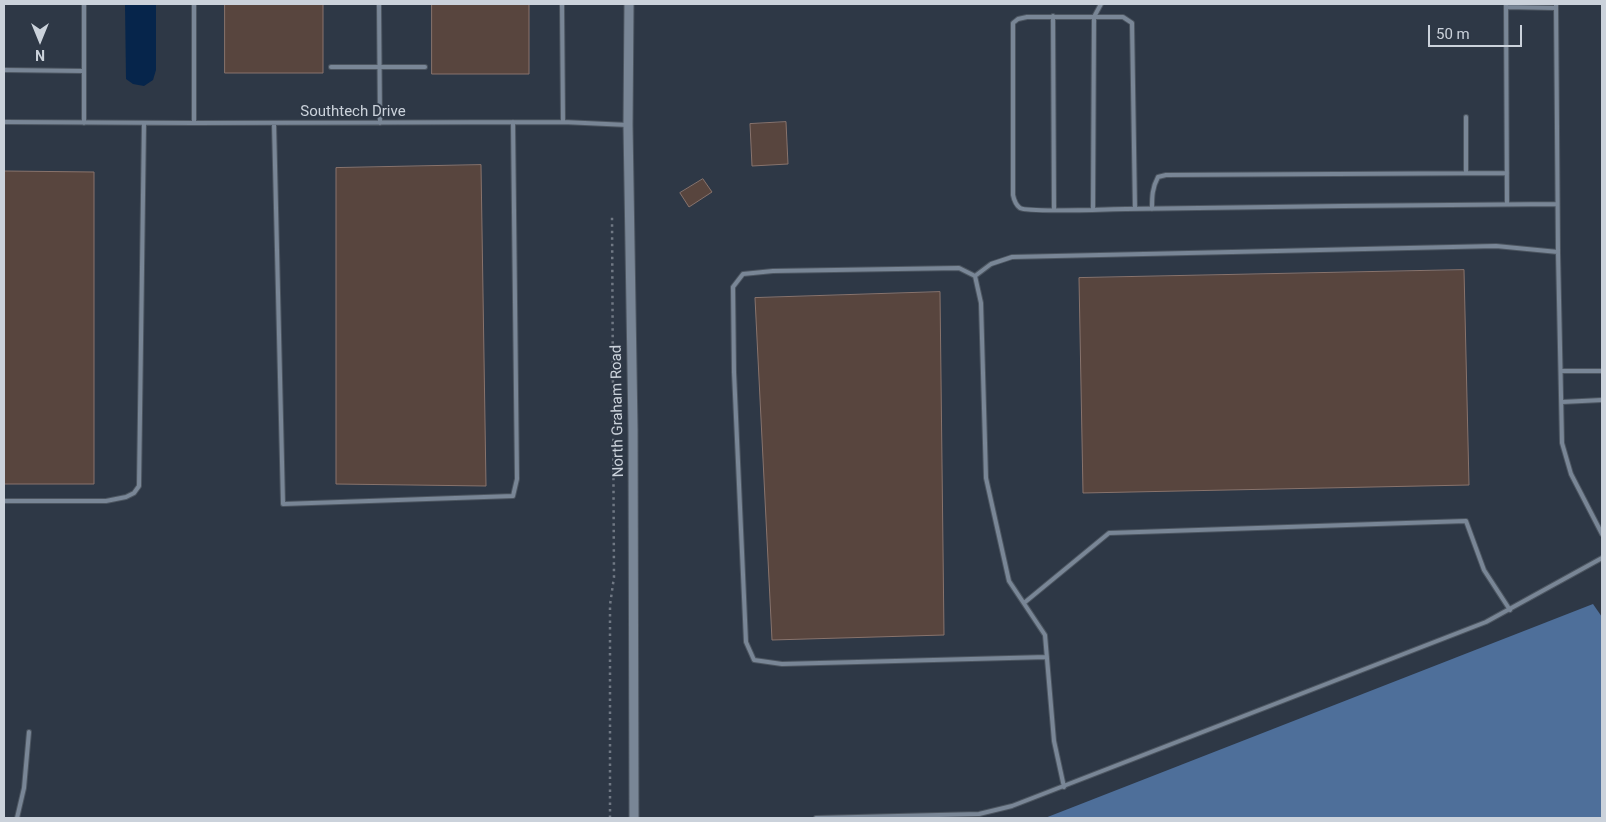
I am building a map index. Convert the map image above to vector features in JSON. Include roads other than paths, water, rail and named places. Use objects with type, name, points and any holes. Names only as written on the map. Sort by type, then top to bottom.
[{"type":"street","name":"North Graham Road","points":[[630,4],[628,125],[633,430],[634,818]]},
{"type":"lane","points":[[84,4],[84,123]]},
{"type":"lane","points":[[194,4],[194,123]]},
{"type":"lane","points":[[379,4],[380,123]]},
{"type":"lane","points":[[562,4],[563,122]]},
{"type":"lane","points":[[1093,209],[1094,17],[1101,4]]},
{"type":"lane","points":[[1507,204],[1506,5],[1556,6],[1557,204],[1562,443],[1571,474],[1602,534]]},
{"type":"lane","points":[[1053,16],[1054,210]]},
{"type":"lane","points":[[1135,209],[1132,24],[1123,17],[1053,16],[1018,19],[1013,23],[1013,185],[1015,202],[1027,210],[1135,209],[1152,208],[1557,204]]},
{"type":"lane","points":[[330,67],[425,67]]},
{"type":"lane","points":[[4,70],[84,71]]},
{"type":"lane","points":[[1466,116],[1466,173]]},
{"type":"lane","name":"Southtech Drive","points":[[4,122],[563,122],[628,125]]},
{"type":"lane","points":[[274,123],[283,504],[513,496],[517,479],[513,122]]},
{"type":"lane","points":[[4,501],[106,501],[126,497],[134,493],[139,486],[144,123]]},
{"type":"lane","points":[[1152,208],[1152,193],[1155,182],[1158,177],[1166,175],[1507,173]]},
{"type":"lane","points":[[975,276],[991,264],[1012,257],[1496,246],[1558,252]]},
{"type":"lane","points":[[1047,658],[782,664],[754,660],[746,642],[734,372],[733,287],[743,274],[773,271],[960,268],[975,276],[981,303],[986,478],[1009,581],[1046,635],[1054,741],[1064,787]]},
{"type":"lane","points":[[1561,371],[1602,371]]},
{"type":"lane","points":[[1562,402],[1602,400]]},
{"type":"lane","points":[[1024,604],[1109,532],[1466,522],[1484,570],[1510,610]]},
{"type":"lane","points":[[816,818],[978,814],[1012,806],[1486,622],[1602,558]]},
{"type":"lane","points":[[17,818],[24,788],[29,732]]}]
